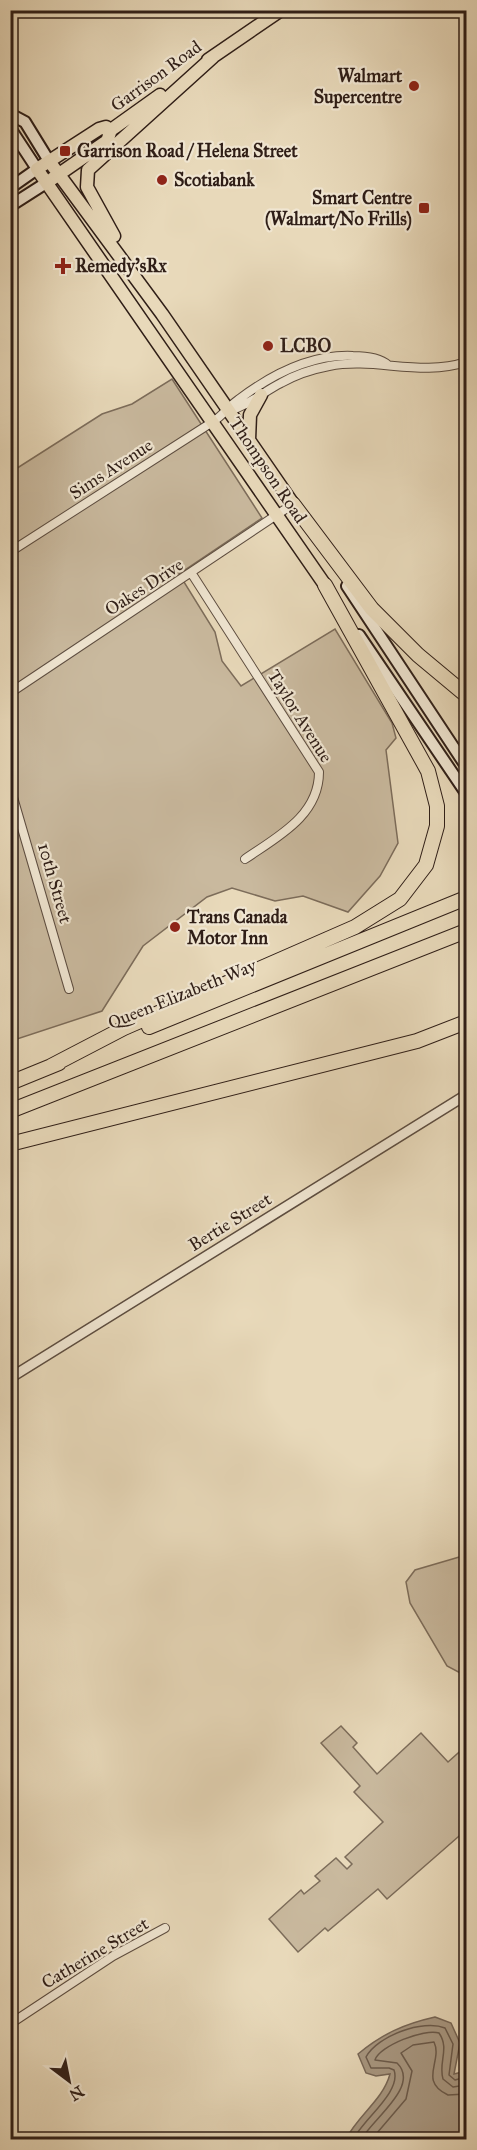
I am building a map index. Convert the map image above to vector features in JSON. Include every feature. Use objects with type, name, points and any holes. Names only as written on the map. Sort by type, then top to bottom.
[{"type":"highway","points":[[293,504],[372,609],[418,655],[466,694]]},
{"type":"highway","points":[[51,1066],[124,1028],[355,927],[400,899],[426,865],[436,826],[437,806],[428,771],[325,585]]},
{"type":"highway","name":"Queen Elizabeth Way","points":[[10,1083],[466,898]]},
{"type":"highway","points":[[10,1111],[466,930]]},
{"type":"highway","points":[[10,1144],[417,1041],[466,1022]]},
{"type":"main road","name":"Garrison Road","points":[[10,206],[107,141],[111,130],[281,10]]},
{"type":"main road","points":[[162,314],[99,213],[87,187],[88,170],[213,57]]},
{"type":"main road","points":[[10,114],[25,122],[49,161]]},
{"type":"main road","name":"Garrison Road","points":[[10,188],[99,129],[106,127],[111,130]]},
{"type":"main road","points":[[10,128],[37,170]]},
{"type":"main road","name":"Thompson Road","points":[[49,161],[162,314],[293,504],[466,766]]},
{"type":"main road","name":"Thompson Road","points":[[37,170],[214,421],[466,793]]},
{"type":"main road","points":[[249,441],[250,415],[261,395]]},
{"type":"street","name":"Sims Avenue","points":[[10,552],[214,421],[228,411],[236,401],[278,374],[316,359],[341,355],[382,359],[388,365]]},
{"type":"street","name":"Sims Avenue","points":[[228,411],[240,408],[282,382],[328,366],[388,365],[416,369],[451,367],[466,362]]},
{"type":"street","name":"Oakes Drive","points":[[10,693],[192,574],[293,504]]},
{"type":"street","name":"Taylor Avenue","points":[[192,574],[320,772],[306,813],[298,822],[245,859]]},
{"type":"street","name":"10th Street","points":[[10,787],[69,989]]},
{"type":"street","name":"Bertie Street","points":[[10,1378],[466,1095]]},
{"type":"street","name":"Catherine Street","points":[[10,2024],[113,1956],[165,1928]]},
{"type":"shaded area","points":[[172,379],[262,518],[179,574],[215,632],[222,661],[241,686],[335,629],[392,723],[396,738],[386,750],[398,843],[380,876],[348,912],[303,896],[275,901],[232,888],[207,897],[143,946],[102,1011],[11,1041],[11,472],[102,414],[132,404]]},
{"type":"shaded area","points":[[466,1555],[466,1676],[447,1666],[410,1603],[406,1582],[415,1570]]},
{"type":"shaded area","points":[[341,1726],[357,1743],[353,1747],[377,1774],[421,1733],[448,1762],[466,1746],[466,1830],[387,1899],[378,1889],[328,1931],[325,1928],[298,1952],[269,1919],[301,1890],[304,1894],[320,1881],[315,1876],[336,1858],[347,1869],[352,1864],[345,1857],[383,1822],[354,1792],[360,1786],[321,1743]]},
{"type":"water","points":[[435,2017],[451,2023],[460,2043],[454,2074],[466,2071],[466,2139],[346,2139],[382,2092],[390,2074],[376,2076],[366,2073],[358,2054],[394,2031]]},
{"type":"place","name":"Walmart Supercentre","points":[[414,86]]},
{"type":"place","name":"Garrison Road / Helena Street","points":[[65,151]]},
{"type":"place","name":"Scotiabank","points":[[162,180]]},
{"type":"place","name":"Smart Centre (Walmart/No Frills)","points":[[424,208]]},
{"type":"place","name":"Remedy'sRx","points":[[63,266]]},
{"type":"place","name":"LCBO","points":[[268,346]]},
{"type":"place","name":"Trans Canada Motor Inn","points":[[175,927]]}]
